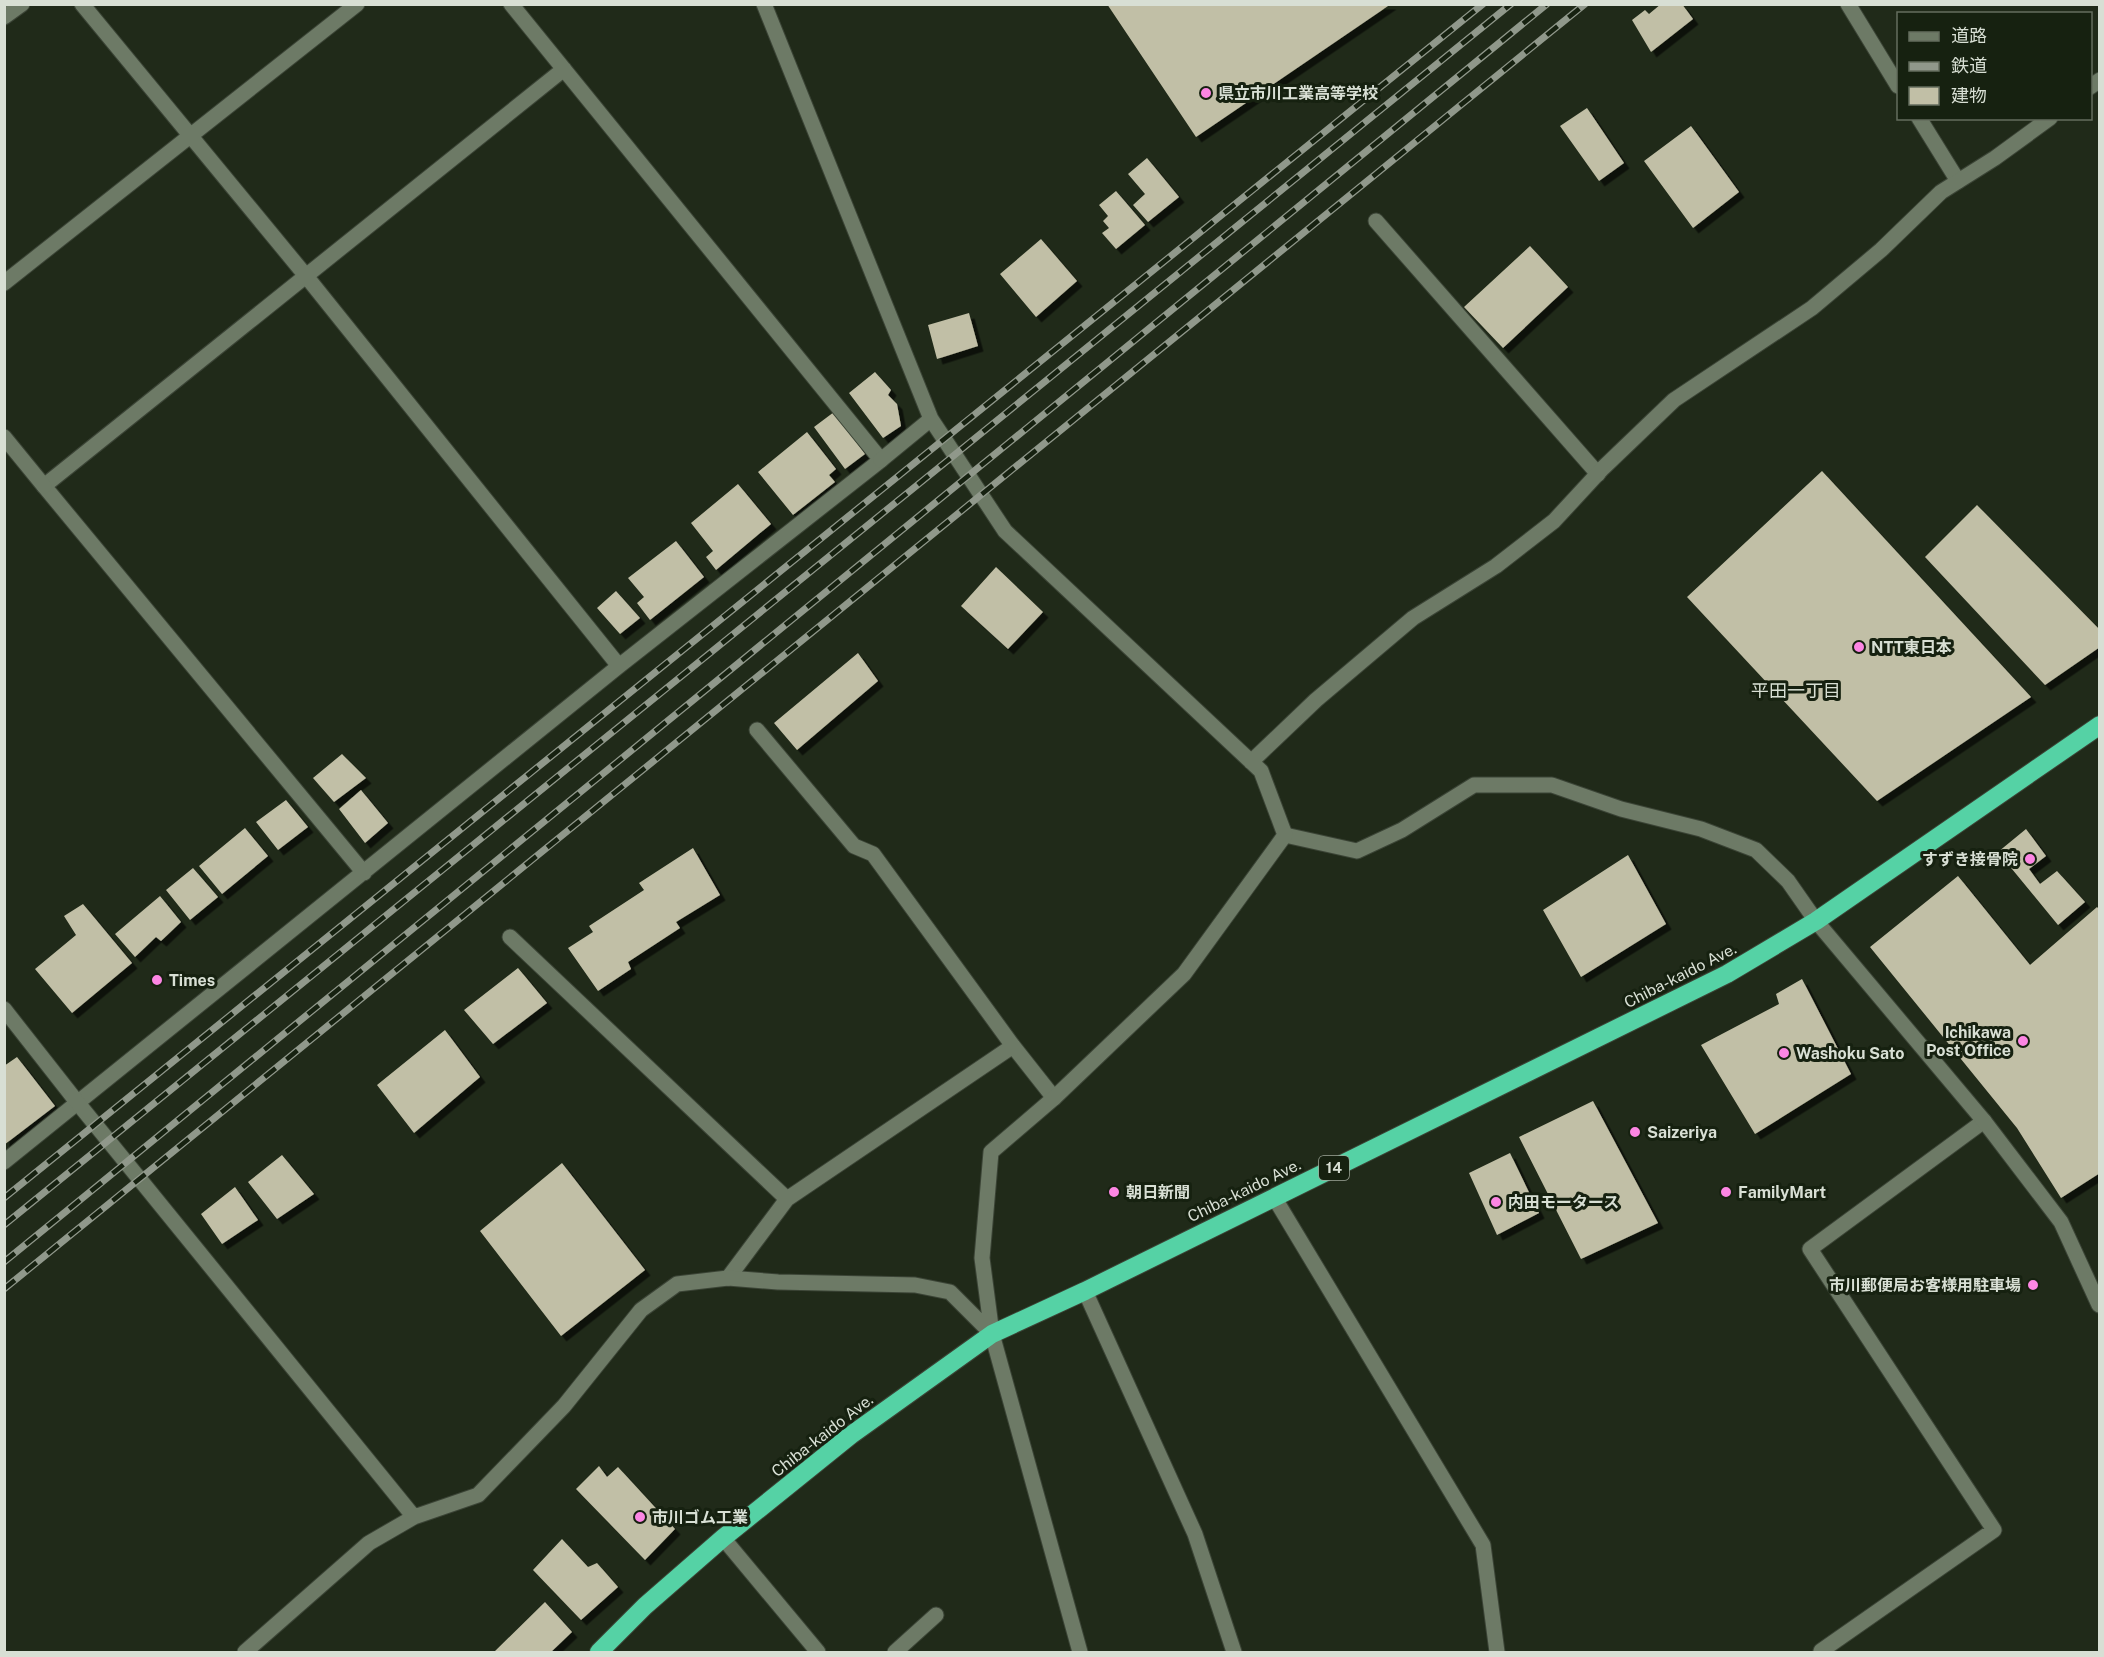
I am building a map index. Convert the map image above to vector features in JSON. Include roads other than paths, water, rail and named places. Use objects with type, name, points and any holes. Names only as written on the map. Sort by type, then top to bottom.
[{"type":"highway","name":"Chiba-kaido Ave.","points":[[599,1653],[645,1606],[723,1538],[851,1435],[992,1334],[1085,1291],[1728,974],[1816,921],[2100,725]]},
{"type":"street","points":[[4,17],[22,4]]},
{"type":"street","points":[[82,4],[306,276],[619,666]]},
{"type":"street","points":[[4,283],[357,4]]},
{"type":"street","points":[[511,4],[881,460]]},
{"type":"street","points":[[764,4],[930,419],[1005,531],[1261,771],[1285,836]]},
{"type":"street","points":[[1848,4],[1897,83]]},
{"type":"street","points":[[44,486],[564,69]]},
{"type":"street","points":[[1920,120],[1958,181]]},
{"type":"street","points":[[1251,762],[1316,700],[1413,618],[1496,566],[1554,521],[1598,474],[1674,400],[1812,308],[1881,250],[1941,192],[1995,158],[2047,120]]},
{"type":"street","points":[[1376,221],[1598,474]]},
{"type":"street","points":[[4,1162],[619,666],[930,419]]},
{"type":"street","points":[[4,437],[364,873]]},
{"type":"street","points":[[757,730],[854,846],[873,854],[1013,1046],[1054,1098]]},
{"type":"street","points":[[1285,836],[1357,851],[1402,830],[1474,785],[1552,785],[1622,809],[1701,829],[1756,850],[1788,881],[1816,921],[1984,1121],[2061,1222],[2099,1305]]},
{"type":"street","points":[[1080,1653],[992,1334],[982,1258],[991,1152],[1054,1098],[1184,974],[1285,836]]},
{"type":"street","points":[[510,937],[787,1199]]},
{"type":"street","points":[[4,1009],[414,1517]]},
{"type":"street","points":[[728,1278],[787,1199],[1013,1046]]},
{"type":"street","points":[[1823,1653],[1821,1650],[1994,1530],[1810,1249],[1984,1121]]},
{"type":"street","points":[[1274,1197],[1483,1545],[1497,1653]]},
{"type":"street","points":[[245,1653],[369,1543],[414,1517],[478,1495],[564,1406],[641,1310],[677,1284],[728,1278],[778,1282],[915,1285],[950,1292],[992,1334]]},
{"type":"street","points":[[1085,1291],[1195,1534],[1234,1653]]},
{"type":"street","points":[[723,1538],[818,1653]]},
{"type":"street","points":[[895,1653],[936,1615]]},
{"type":"railway","points":[[4,1198],[1483,4]]},
{"type":"railway","points":[[4,1225],[1511,4]]},
{"type":"railway","points":[[4,1262],[1547,4]]},
{"type":"railway","points":[[4,1289],[1585,4]]},
{"type":"place","name":"県立市川工業高等学校","points":[[1206,93]]},
{"type":"place","name":"NTT東日本","points":[[1859,647]]},
{"type":"place","name":"すずき接骨院","points":[[2030,859]]},
{"type":"place","name":"Times","points":[[157,980]]},
{"type":"place","name":"Ichikawa Post Office","points":[[2023,1041]]},
{"type":"place","name":"Washoku Sato","points":[[1784,1053]]},
{"type":"place","name":"Saizeriya","points":[[1635,1132]]},
{"type":"place","name":"朝日新聞","points":[[1114,1192]]},
{"type":"place","name":"FamilyMart","points":[[1726,1192]]},
{"type":"place","name":"内田モータース","points":[[1496,1202]]},
{"type":"place","name":"市川郵便局お客様用駐車場","points":[[2033,1285]]},
{"type":"place","name":"市川ゴム工業","points":[[640,1517]]},
{"type":"district","name":"平田一丁目","points":[[1796,691]]}]
